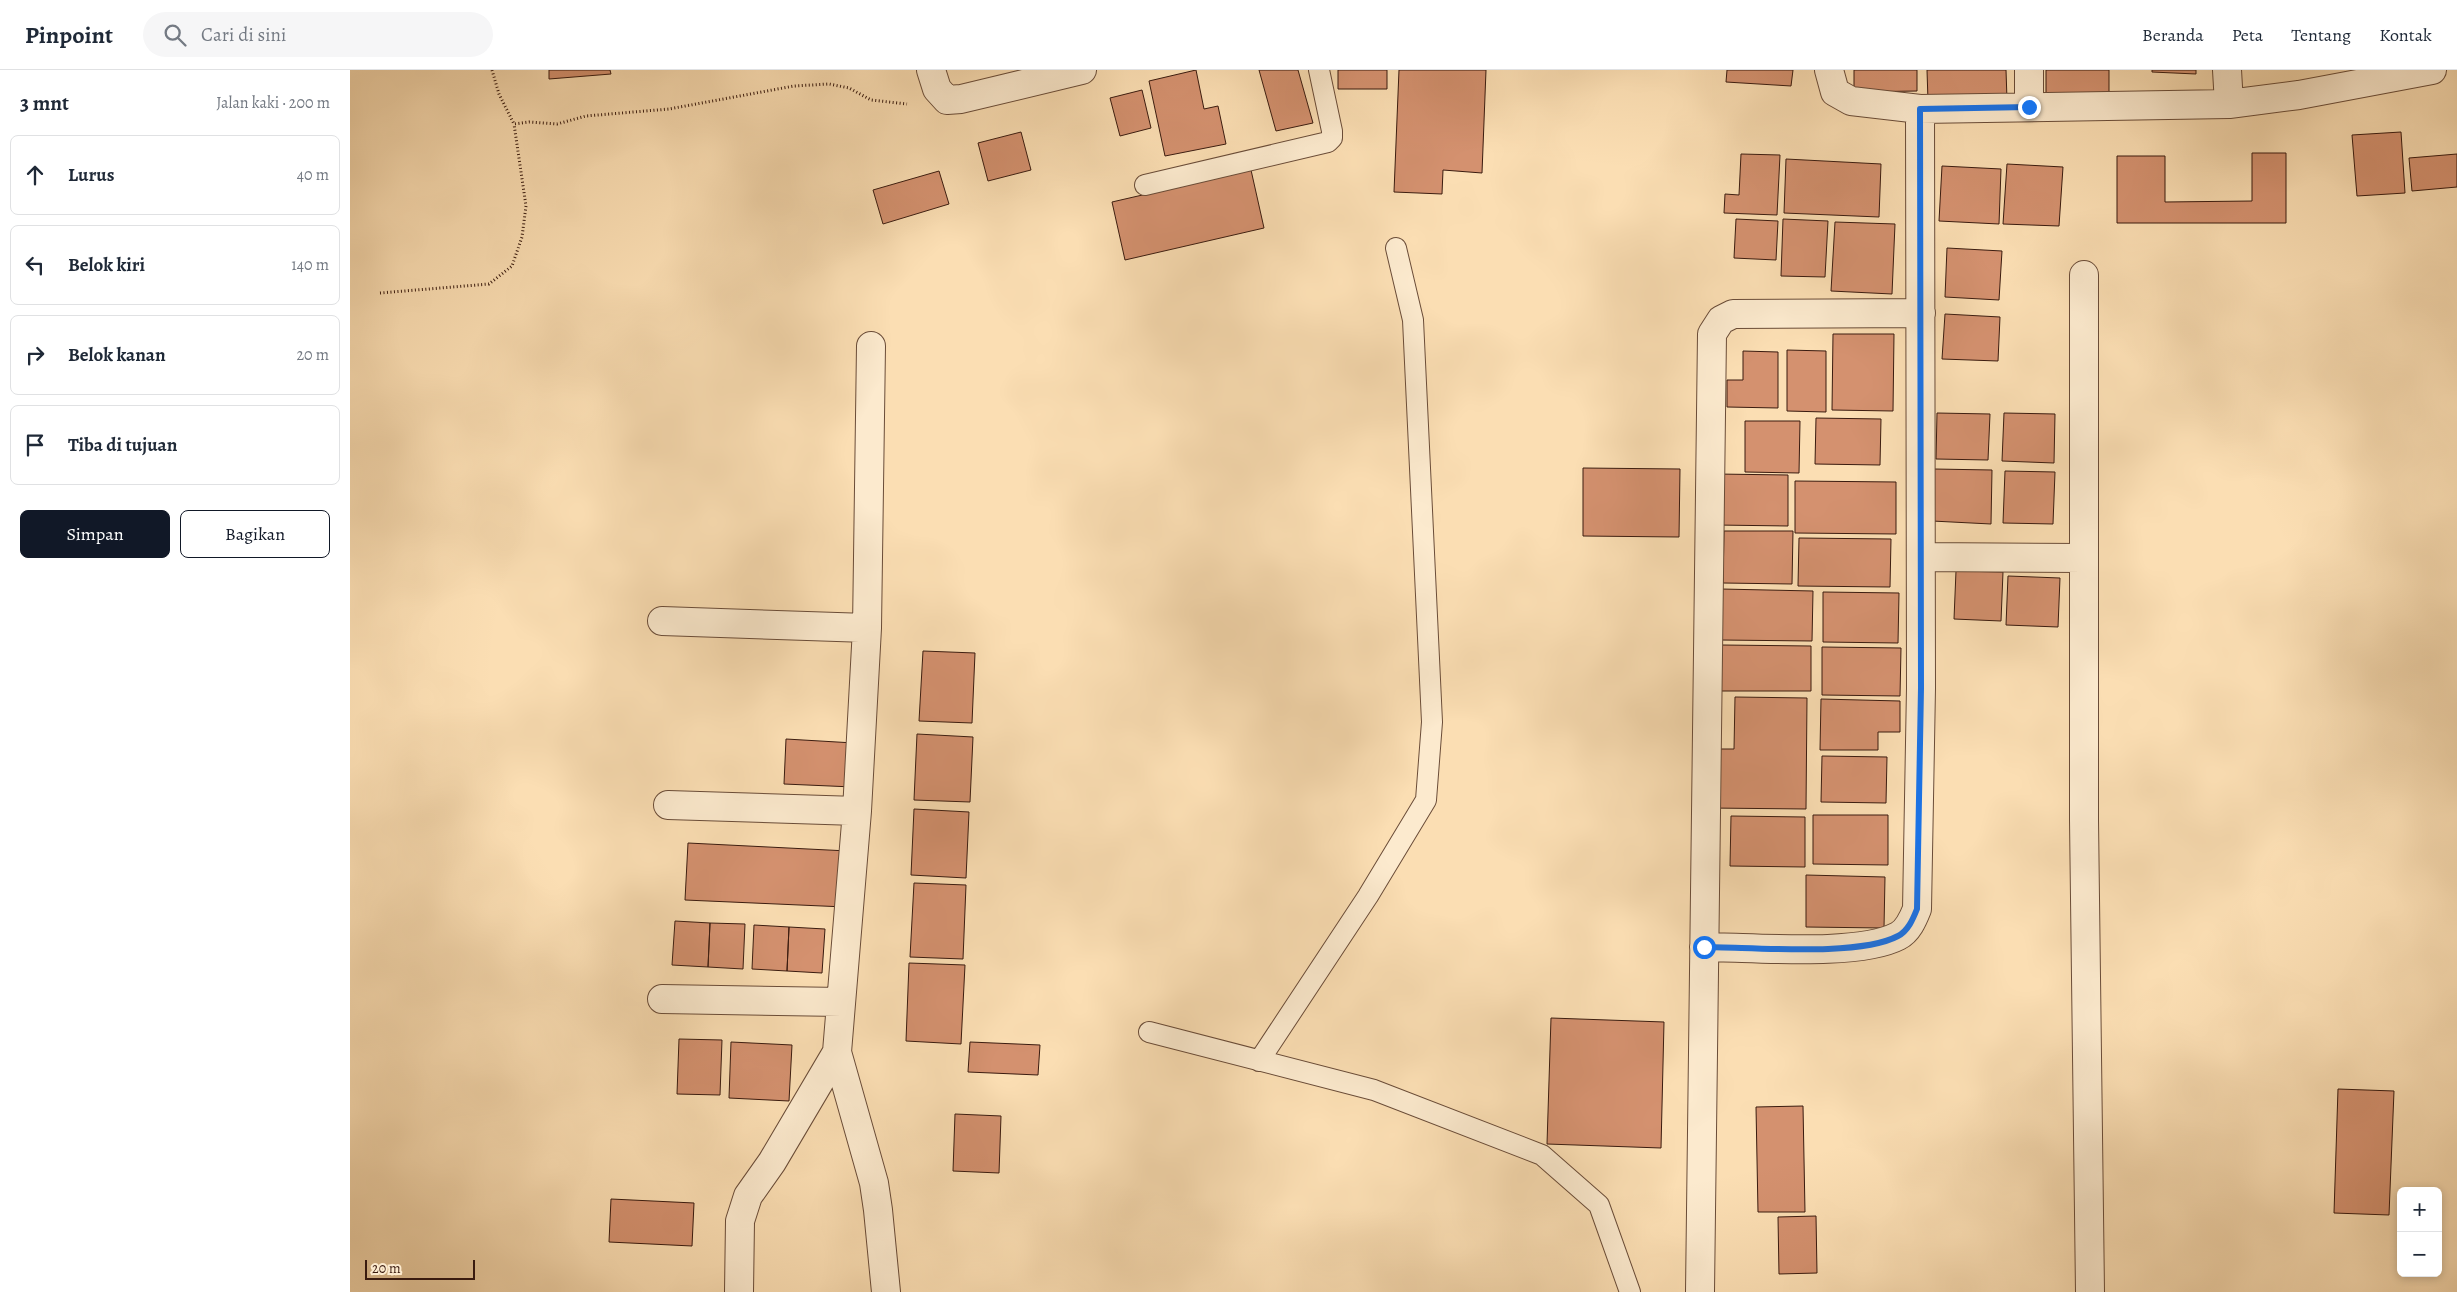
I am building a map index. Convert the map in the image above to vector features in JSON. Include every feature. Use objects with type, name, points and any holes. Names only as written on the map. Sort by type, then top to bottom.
[{"type":"street","points":[[931,70],[937,89],[947,100],[961,99],[1082,70]]},
{"type":"street","points":[[1829,70],[1835,92],[1851,102],[1920,109],[2229,104],[2299,96],[2432,70]]},
{"type":"street","points":[[2029,70],[2029,107]]},
{"type":"street","points":[[2227,70],[2229,104]]},
{"type":"street","points":[[1704,947],[1827,948],[1879,944],[1900,935],[1912,922],[1917,909],[1921,557],[1920,109]]},
{"type":"street","points":[[2084,275],[2084,840],[2090,1292]]},
{"type":"street","points":[[1700,1292],[1712,334],[1721,320],[1733,314],[1921,313]]},
{"type":"street","points":[[871,346],[867,628],[857,812],[837,1052],[874,1183],[886,1292]]},
{"type":"street","points":[[1921,557],[2084,558]]},
{"type":"street","points":[[662,621],[867,628]]},
{"type":"street","points":[[668,805],[857,812]]},
{"type":"street","points":[[662,1000],[841,1002]]},
{"type":"street","points":[[739,1292],[740,1221],[748,1196],[772,1162],[837,1052]]},
{"type":"lane","points":[[1145,185],[1328,142],[1332,138],[1332,131],[1319,70]]},
{"type":"lane","points":[[1259,1061],[1368,896],[1426,800],[1432,722],[1413,320],[1396,248]]},
{"type":"lane","points":[[1149,1032],[1374,1090],[1542,1155],[1599,1205],[1630,1292]]},
{"type":"path","points":[[380,293],[489,284],[512,266],[522,237],[526,206],[514,124],[499,94],[492,70]]},
{"type":"path","points":[[514,124],[529,122],[557,124],[586,116],[668,109],[794,86],[829,84],[848,88],[871,100],[922,106],[947,100]]},
{"type":"building","points":[[549,70],[610,70],[611,74],[549,79]]},
{"type":"building","points":[[1196,70],[1204,109],[1218,106],[1226,144],[1165,156],[1149,81]]},
{"type":"building","points":[[1259,70],[1298,70],[1313,123],[1276,131]]},
{"type":"building","points":[[1338,70],[1387,70],[1387,89],[1338,89]]},
{"type":"building","points":[[1399,70],[1486,70],[1482,173],[1443,170],[1442,194],[1394,192]]},
{"type":"building","points":[[1727,70],[1793,70],[1791,86],[1726,82]]},
{"type":"building","points":[[1854,70],[1917,70],[1917,91],[1854,92]]},
{"type":"building","points":[[1927,70],[2006,70],[2007,100],[1928,101]]},
{"type":"building","points":[[2046,70],[2109,70],[2109,99],[2046,97]]},
{"type":"building","points":[[2152,70],[2196,70],[2196,74],[2152,72]]},
{"type":"building","points":[[1142,90],[1151,128],[1120,136],[1110,98]]},
{"type":"building","points":[[1021,132],[1031,170],[988,181],[978,143]]},
{"type":"building","points":[[2401,132],[2405,193],[2357,196],[2352,135]]},
{"type":"building","points":[[2252,153],[2286,153],[2286,223],[2117,223],[2117,156],[2165,156],[2165,202],[2252,201]]},
{"type":"building","points":[[1741,154],[1780,155],[1777,215],[1724,213],[1725,194],[1739,195]]},
{"type":"building","points":[[2457,154],[2457,187],[2412,191],[2409,158]]},
{"type":"building","points":[[1786,159],[1881,164],[1879,217],[1784,213]]},
{"type":"building","points":[[2007,164],[2063,167],[2059,226],[2003,224]]},
{"type":"building","points":[[1942,166],[2001,169],[1999,224],[1939,221]]},
{"type":"building","points":[[1251,170],[1264,228],[1125,260],[1112,202]]},
{"type":"building","points":[[939,171],[949,204],[883,224],[873,190]]},
{"type":"building","points":[[1736,219],[1778,221],[1776,260],[1734,258]]},
{"type":"building","points":[[1783,219],[1828,221],[1825,277],[1781,276]]},
{"type":"building","points":[[1835,222],[1895,224],[1892,294],[1831,291]]},
{"type":"building","points":[[1947,248],[2002,251],[1999,300],[1945,297]]},
{"type":"building","points":[[1945,314],[2000,317],[1998,361],[1942,359]]},
{"type":"building","points":[[1833,334],[1894,334],[1893,411],[1832,410]]},
{"type":"building","points":[[1787,350],[1826,351],[1826,412],[1787,411]]},
{"type":"building","points":[[1743,351],[1778,352],[1778,408],[1727,407],[1727,380],[1743,380]]},
{"type":"building","points":[[1937,413],[1990,414],[1988,460],[1936,459]]},
{"type":"building","points":[[2004,413],[2055,414],[2054,463],[2002,461]]},
{"type":"building","points":[[1816,418],[1881,419],[1880,465],[1815,464]]},
{"type":"building","points":[[1745,421],[1800,421],[1799,473],[1745,472]]},
{"type":"building","points":[[1583,468],[1680,469],[1679,537],[1583,536]]},
{"type":"building","points":[[1934,469],[1992,470],[1991,524],[1932,521]]},
{"type":"building","points":[[2005,471],[2055,472],[2053,524],[2003,523]]},
{"type":"building","points":[[1716,474],[1788,475],[1788,526],[1716,525]]},
{"type":"building","points":[[1795,481],[1896,482],[1896,534],[1795,533]]},
{"type":"building","points":[[1724,531],[1793,531],[1792,584],[1723,583]]},
{"type":"building","points":[[1799,538],[1891,539],[1890,587],[1798,586]]},
{"type":"building","points":[[1956,571],[2003,572],[2001,621],[1954,619]]},
{"type":"building","points":[[2008,576],[2060,578],[2058,627],[2006,625]]},
{"type":"building","points":[[1721,589],[1813,591],[1812,641],[1720,640]]},
{"type":"building","points":[[1823,592],[1899,593],[1898,643],[1823,642]]},
{"type":"building","points":[[1722,645],[1811,646],[1811,691],[1721,691]]},
{"type":"building","points":[[1822,647],[1901,648],[1900,696],[1822,695]]},
{"type":"building","points":[[923,651],[975,653],[972,723],[919,721]]},
{"type":"building","points":[[1735,697],[1807,698],[1806,809],[1709,808],[1710,749],[1734,749]]},
{"type":"building","points":[[1821,699],[1900,701],[1900,732],[1878,732],[1878,750],[1820,750]]},
{"type":"building","points":[[917,734],[973,737],[970,802],[914,800]]},
{"type":"building","points":[[786,739],[854,743],[853,787],[784,784]]},
{"type":"building","points":[[1822,756],[1887,757],[1886,803],[1821,802]]},
{"type":"building","points":[[914,809],[969,812],[966,878],[911,875]]},
{"type":"building","points":[[1813,815],[1888,815],[1888,865],[1813,864]]},
{"type":"building","points":[[1731,816],[1805,817],[1805,867],[1730,866]]},
{"type":"building","points":[[688,843],[848,851],[845,907],[685,900]]},
{"type":"building","points":[[1806,875],[1885,877],[1884,928],[1806,927]]},
{"type":"building","points":[[914,883],[966,885],[963,959],[910,957]]},
{"type":"building","points":[[675,921],[710,923],[708,967],[672,965]]},
{"type":"building","points":[[710,923],[745,924],[743,969],[708,967]]},
{"type":"building","points":[[754,925],[789,927],[787,971],[752,969]]},
{"type":"building","points":[[789,927],[825,929],[822,973],[787,971]]},
{"type":"building","points":[[909,963],[965,965],[961,1044],[906,1041]]},
{"type":"building","points":[[1551,1018],[1664,1022],[1661,1148],[1547,1144]]},
{"type":"building","points":[[679,1039],[722,1040],[720,1095],[677,1094]]},
{"type":"building","points":[[731,1042],[792,1045],[789,1101],[729,1098]]},
{"type":"building","points":[[970,1042],[1040,1045],[1038,1075],[968,1072]]},
{"type":"building","points":[[2338,1089],[2394,1091],[2389,1215],[2334,1213]]},
{"type":"building","points":[[1803,1106],[1805,1212],[1758,1212],[1756,1107]]},
{"type":"building","points":[[955,1114],[1001,1116],[999,1173],[953,1171]]},
{"type":"building","points":[[611,1199],[694,1203],[692,1246],[609,1242]]},
{"type":"building","points":[[1816,1216],[1817,1273],[1779,1274],[1778,1217]]},
{"type":"route","points":[[1704,947],[1827,948],[1879,944],[1900,935],[1912,922],[1917,909],[1920,799],[1920,109],[2029,107]]}]
